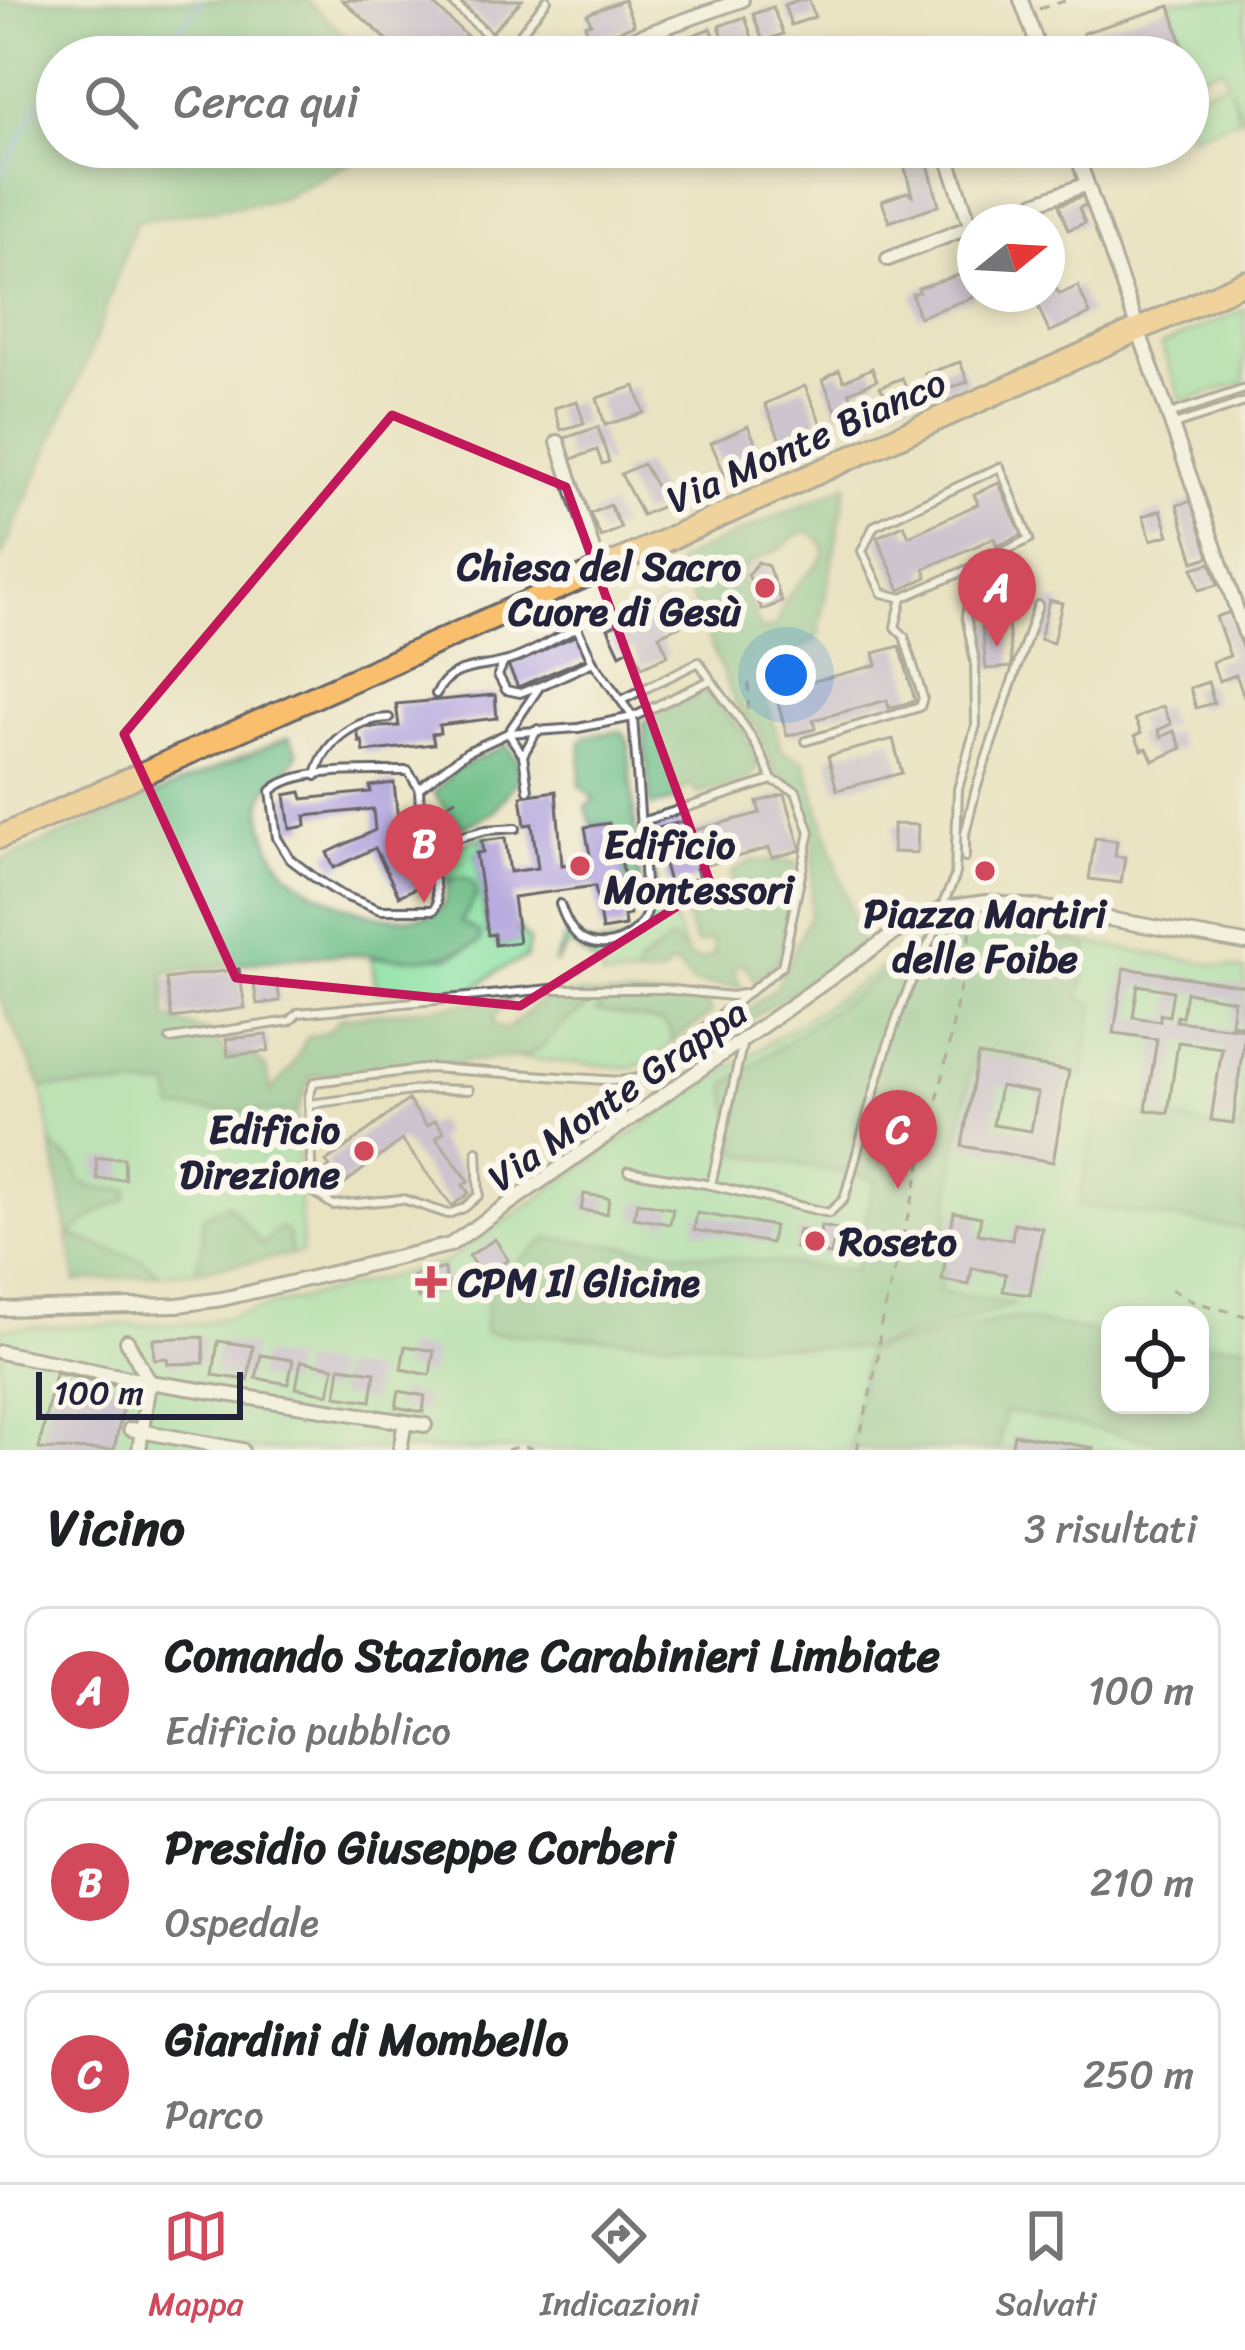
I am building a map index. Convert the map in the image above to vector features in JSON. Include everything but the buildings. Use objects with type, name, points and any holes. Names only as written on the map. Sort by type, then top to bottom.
[{"type":"main road","name":"Via Monte Bianco","points":[[0,837],[1245,282]]},
{"type":"street","points":[[640,36],[742,0]]},
{"type":"street","points":[[1024,7],[1034,36]]},
{"type":"street","points":[[953,168],[968,204]]},
{"type":"street","points":[[1081,168],[1245,633]]},
{"type":"street","points":[[1033,204],[1087,184]]},
{"type":"street","points":[[888,259],[957,233]]},
{"type":"street","points":[[558,442],[600,571]]},
{"type":"street","name":"Via Monte Grappa","points":[[0,1309],[200,1302],[450,1245],[899,930],[945,908],[976,903],[1046,908],[1245,943]]},
{"type":"street","points":[[127,1341],[149,1382],[136,1430],[139,1450]]},
{"type":"street","points":[[0,1352],[149,1382],[425,1425]]},
{"type":"street","points":[[400,1450],[404,1422]]},
{"type":"street","points":[[136,1430],[242,1450]]},
{"type":"lane","points":[[450,0],[489,36]]},
{"type":"lane","points":[[519,36],[547,0]]},
{"type":"lane","points":[[1172,420],[1245,389]]},
{"type":"lane","points":[[1172,420],[1245,402]]},
{"type":"lane","points":[[1000,467],[1029,538],[975,566],[902,598],[882,593],[862,551],[874,526],[1000,467]]},
{"type":"lane","points":[[628,1171],[829,1213],[844,1199],[896,1018],[955,877],[958,789],[976,725],[978,695],[966,616],[975,566]]},
{"type":"lane","points":[[806,741],[920,707],[923,698],[904,635],[896,627],[902,598]]},
{"type":"lane","points":[[965,857],[965,834],[976,789],[1038,605]]},
{"type":"lane","points":[[436,694],[442,680],[478,664],[504,662],[577,628],[593,662],[624,699],[633,717],[644,821],[644,924],[630,938],[606,944],[582,939],[566,921],[560,904]]},
{"type":"lane","points":[[504,662],[499,675],[506,690],[520,693],[593,662]]},
{"type":"lane","points":[[477,1151],[479,1195],[448,1214],[403,1199],[333,1205],[312,1191],[309,1104],[314,1082],[431,1068],[620,1081],[644,1077],[782,967],[809,832],[796,791],[772,780],[752,733],[727,706],[699,662],[624,699]]},
{"type":"lane","points":[[665,679],[671,699]]},
{"type":"lane","points":[[419,788],[467,752],[508,733],[578,728],[633,717],[711,680]]},
{"type":"lane","points":[[508,733],[540,686]]},
{"type":"lane","points":[[316,776],[330,744],[352,728],[388,718]]},
{"type":"lane","points":[[523,755],[538,729]]},
{"type":"lane","points":[[508,733],[523,755],[528,790]]},
{"type":"lane","points":[[408,771],[419,788],[422,847],[435,884],[434,910],[380,910],[342,895],[290,860],[277,838],[271,791],[284,779],[408,771]]},
{"type":"lane","points":[[644,821],[772,780]]},
{"type":"lane","points":[[422,847],[516,827]]},
{"type":"lane","points":[[170,1039],[290,1022],[298,1012],[551,989],[748,993]]},
{"type":"lane","points":[[711,1185],[743,1040]]},
{"type":"lane","points":[[309,1104],[428,1089],[469,1090]]},
{"type":"path","points":[[1024,7],[1068,0]]},
{"type":"path","points":[[743,723],[750,706],[748,682]]},
{"type":"path","points":[[421,820],[457,798]]},
{"type":"path","points":[[857,1450],[880,1328],[943,1076],[976,903]]},
{"type":"path","points":[[1171,1289],[1192,1301],[1245,1316]]},
{"type":"path","points":[[508,1450],[520,1446],[542,1450]]},
{"type":"highlighted area","points":[[392,415],[566,487],[711,885],[520,1006],[236,978],[124,734]]},
{"type":"green space","points":[[0,0],[306,0],[346,36],[36,36],[36,168],[341,168],[264,202],[136,221],[90,354],[0,560]]},
{"type":"green space","points":[[1169,0],[1245,0],[1245,122],[1230,87],[1239,119],[1209,129],[1209,89],[1228,82],[1223,67],[1209,72],[1209,36],[1181,36]]},
{"type":"green space","points":[[1245,309],[1245,382],[1181,399],[1161,345]]},
{"type":"green space","points":[[847,485],[817,640],[757,670],[782,751],[805,762],[861,944],[677,1070],[677,1063],[776,988],[810,915],[815,834],[797,787],[775,773],[758,729],[736,705],[676,561]],"holes":[[[807,531],[823,545],[822,557],[791,593],[776,627],[760,630],[741,575],[750,564],[799,534]]]},
{"type":"green space","points":[[704,691],[743,731],[759,766],[746,782],[699,794],[691,786],[682,789],[678,800],[651,806],[643,722]]},
{"type":"green space","points":[[622,731],[628,741],[641,895],[627,893],[617,833],[610,834],[608,823],[592,825],[586,807],[595,800],[580,785],[581,741],[586,736]]},
{"type":"green space","points":[[289,737],[298,753],[267,789],[262,812],[265,831],[282,867],[320,894],[386,917],[427,915],[443,907],[451,878],[465,877],[474,884],[476,897],[461,922],[479,932],[481,941],[423,958],[333,955],[164,973],[166,1018],[211,1033],[228,1057],[254,1056],[266,1068],[271,1091],[292,1067],[307,1037],[330,1030],[339,1018],[510,999],[494,1016],[494,1025],[506,1030],[541,1000],[580,993],[595,996],[527,1056],[311,1076],[297,1112],[174,1109],[170,1087],[42,1087],[0,999],[0,861]]},
{"type":"green space","points":[[507,745],[517,761],[519,778],[493,812],[463,828],[434,793],[455,770]]},
{"type":"green space","points":[[489,834],[489,840],[481,842],[483,852],[476,853],[487,934],[494,934],[496,945],[518,942],[517,927],[529,941],[526,958],[469,992],[376,992],[372,958],[450,957],[481,941],[460,922],[476,897],[452,878],[449,888],[441,862],[449,848]]},
{"type":"green space","points":[[649,834],[657,892],[667,902],[684,948],[670,940],[640,964],[635,977],[602,978],[600,966],[569,944],[554,964],[566,936],[613,944],[635,937],[645,927],[653,897]]},
{"type":"green space","points":[[753,860],[797,862],[778,960],[755,980],[744,963],[733,969],[742,987],[694,984],[675,964],[660,975],[635,977],[640,965],[670,940],[690,958],[702,960],[714,954],[712,940],[696,944],[686,918],[736,891],[730,874]]},
{"type":"green space","points":[[943,928],[1010,929],[1245,970],[1245,1450],[0,1450],[0,1328],[203,1323],[444,1263]]},
{"type":"green space","points":[[943,932],[1011,933],[1088,945],[1080,1000],[1095,1003],[1083,1076],[974,1055],[956,1150],[939,1292],[1016,1304],[866,1349],[484,1333],[489,1285],[548,1238],[854,1271],[875,1179],[738,1154],[726,1084]]},
{"type":"green space","points":[[595,996],[609,996],[597,1011],[660,1022],[669,1028],[672,1042],[655,1058],[633,1068],[506,1057],[540,1047]]},
{"type":"green space","points":[[609,996],[706,999],[711,1014],[672,1042],[669,1028],[660,1022],[596,1011]]},
{"type":"green space","points":[[42,1087],[171,1087],[174,1109],[297,1112],[302,1253],[292,1255],[288,1234],[263,1246],[228,1204],[203,1217],[196,1271],[160,1274],[143,1261],[68,1234],[100,1211],[126,1200],[128,1190],[97,1189],[80,1181],[76,1166],[52,1145]]},
{"type":"green space","points":[[1245,1105],[1245,1229],[1078,1205],[1099,1106],[1240,1132]]},
{"type":"green space","points":[[52,1145],[76,1166],[80,1181],[97,1189],[128,1189],[126,1200],[100,1211],[69,1235],[143,1261],[160,1274],[76,1282]]},
{"type":"green space","points":[[228,1204],[262,1245],[280,1227],[288,1234],[292,1255],[196,1271],[203,1217]]},
{"type":"green space","points":[[1012,1318],[1101,1333],[1101,1414],[1209,1414],[1209,1344],[1245,1344],[1245,1450],[1182,1450],[1005,1411],[998,1450],[850,1450],[866,1351]]},
{"type":"waterway","points":[[173,36],[203,0]]},
{"type":"waterway","points":[[0,176],[36,108]]},
{"type":"place","name":"Chiesa del Sacro Cuore di Gesù","points":[[765,588]]},
{"type":"place","name":"Comando Stazione Carabinieri Limbiate","points":[[997,647]]},
{"type":"place","name":"Edificio Montessori","points":[[580,866]]},
{"type":"place","name":"Piazza Martiri delle Foibe","points":[[985,871]]},
{"type":"place","name":"Presidio Giuseppe Corberi","points":[[424,903]]},
{"type":"place","name":"Edificio Direzione","points":[[364,1151]]},
{"type":"place","name":"Giardini di Mombello","points":[[898,1189]]},
{"type":"place","name":"Roseto","points":[[815,1241]]},
{"type":"place","name":"CPM Il Glicine","points":[[431,1282]]}]
